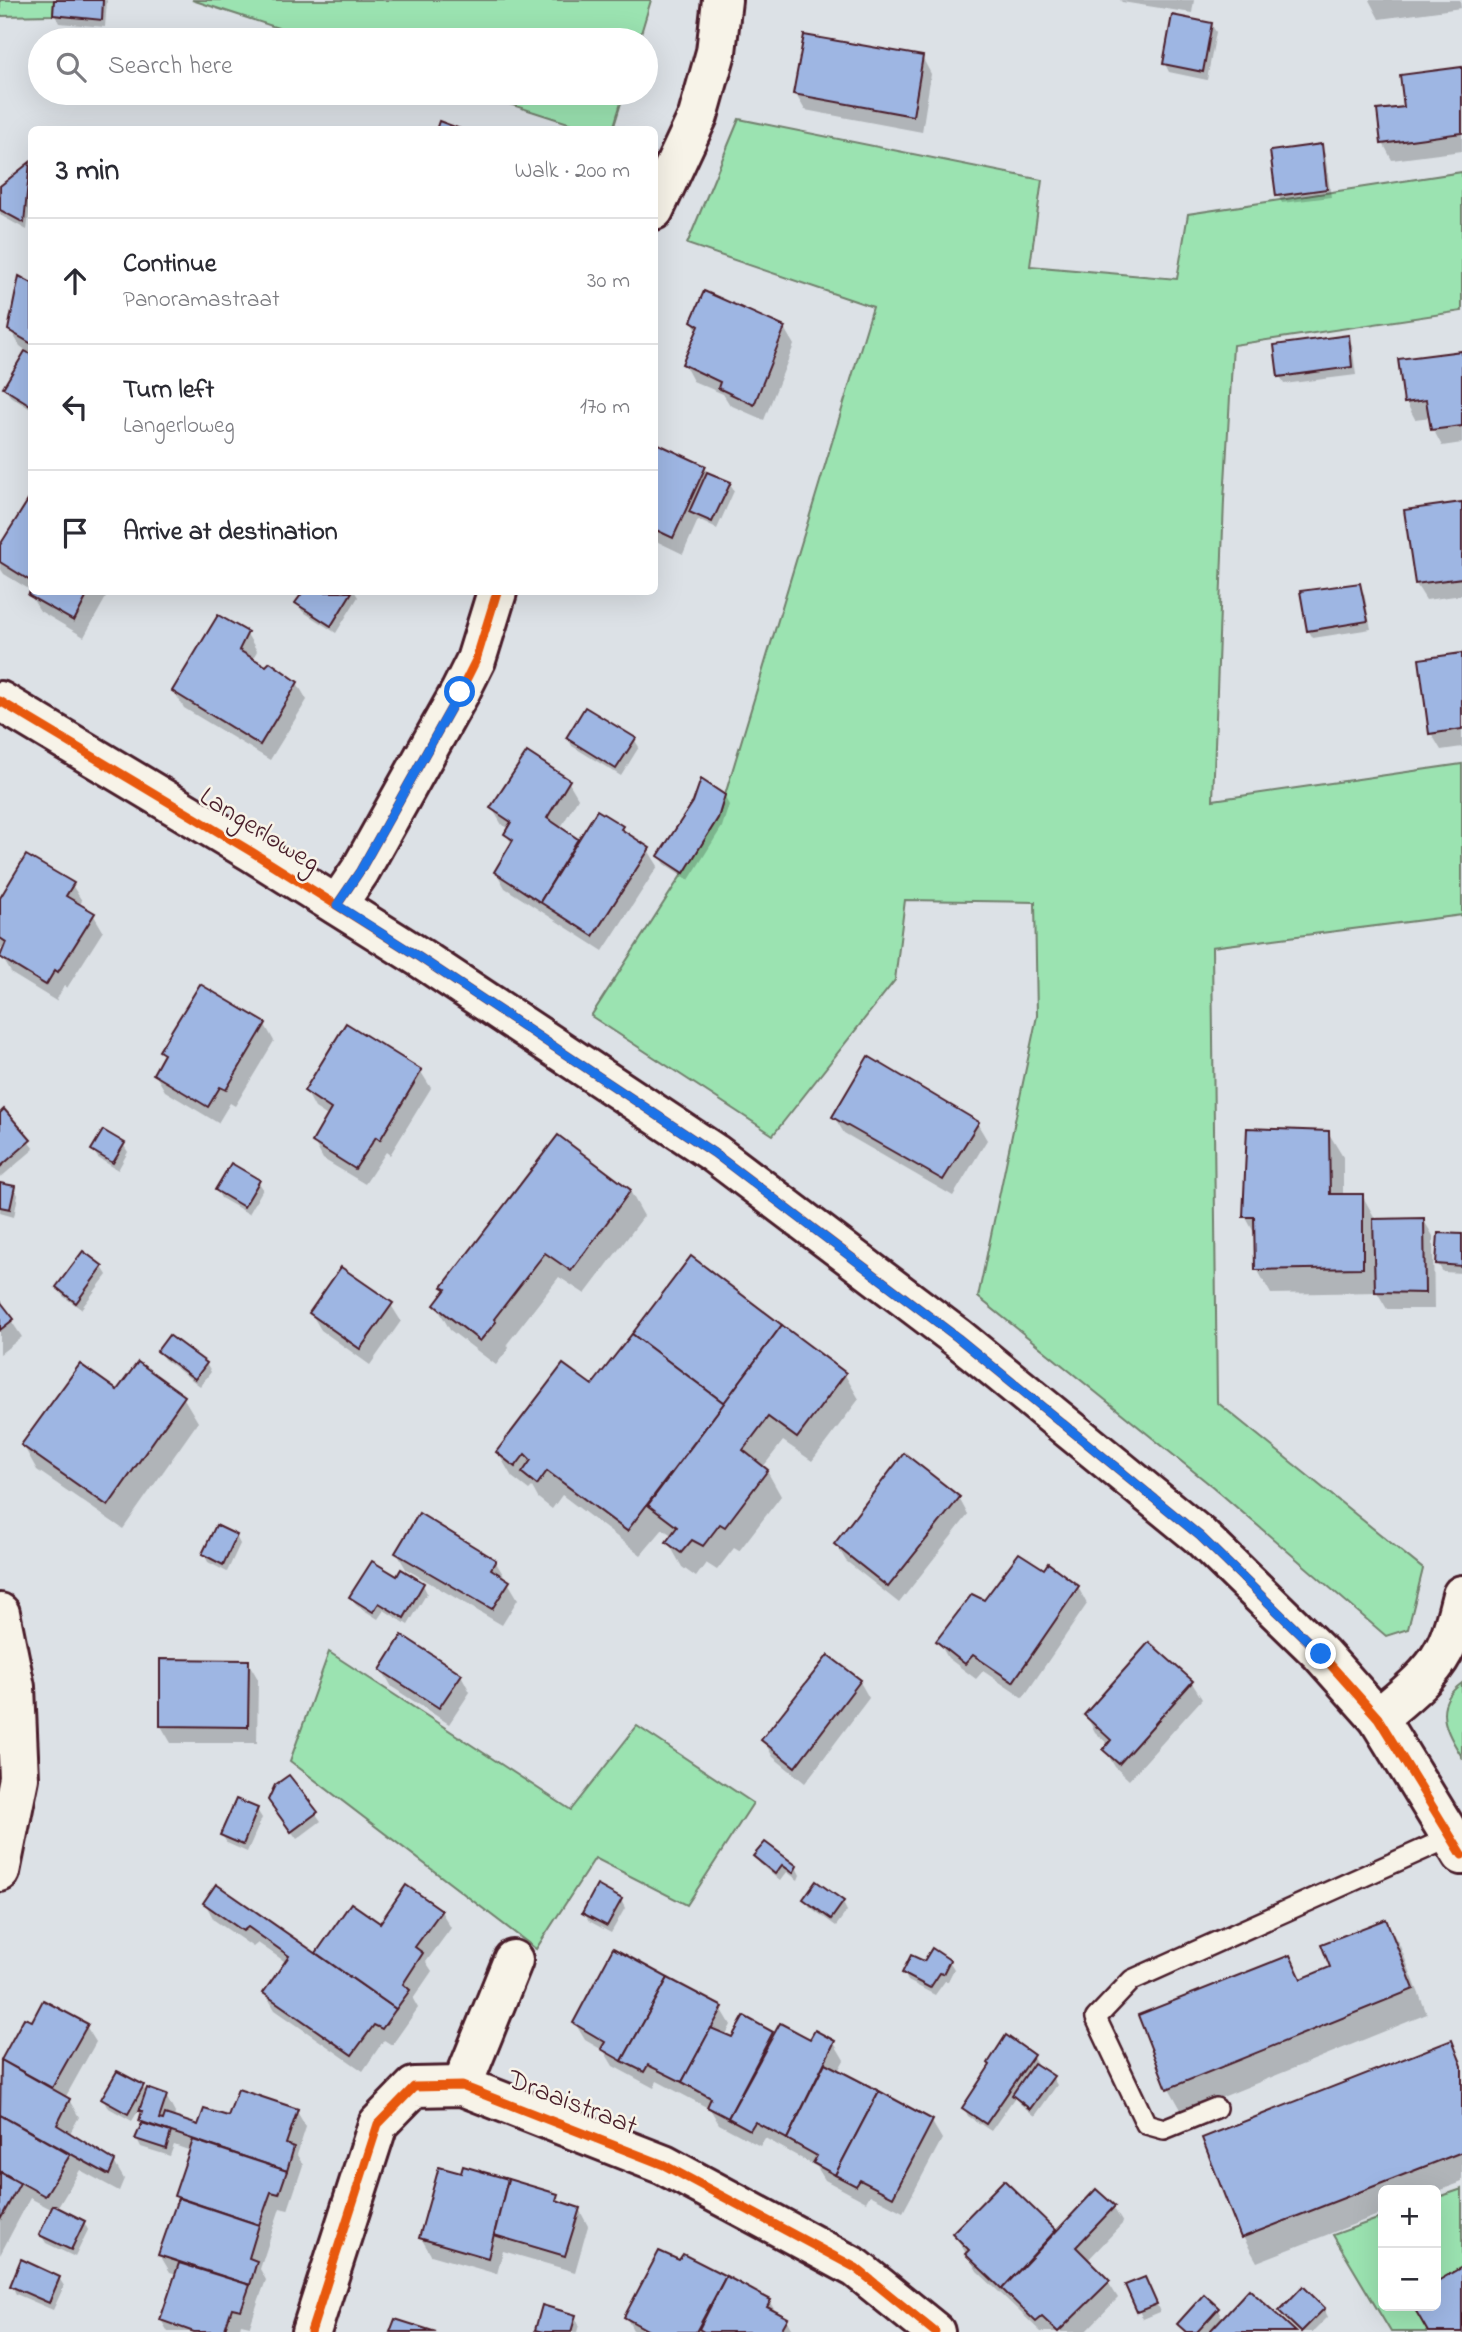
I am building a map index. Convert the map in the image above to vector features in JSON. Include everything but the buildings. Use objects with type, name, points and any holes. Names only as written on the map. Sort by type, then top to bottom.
[{"type":"street","points":[[658,201],[698,116],[716,52],[722,0]]},
{"type":"street","points":[[337,905],[360,871],[460,692],[476,660],[496,595]]},
{"type":"street","name":"Langerloweg","points":[[0,701],[337,905],[714,1153],[958,1338],[1200,1536],[1321,1654],[1378,1718],[1456,1846]]},
{"type":"street","points":[[1378,1718],[1413,1687],[1443,1654],[1462,1595]]},
{"type":"street","points":[[0,1612],[15,1687],[19,1778],[0,1872]]},
{"type":"street","points":[[462,2086],[513,1960]]},
{"type":"street","name":"Draaistraat","points":[[312,2332],[378,2124],[414,2087],[462,2086],[664,2165],[856,2268],[934,2332]]},
{"type":"lane","points":[[1216,2108],[1164,2129],[1146,2124],[1096,2018],[1132,1980],[1456,1846]]},
{"type":"green space","points":[[0,0],[54,0],[53,15],[0,16]]},
{"type":"green space","points":[[192,0],[651,0],[643,28],[278,28]]},
{"type":"green space","points":[[512,105],[620,105],[614,126],[578,126]]},
{"type":"green space","points":[[739,119],[1042,180],[1030,266],[1177,279],[1188,214],[1462,172],[1462,311],[1233,345],[1224,500],[1213,800],[1462,764],[1462,915],[1212,947],[1217,1402],[1423,1569],[1408,1629],[1386,1636],[1213,1487],[978,1297],[1037,1016],[1035,902],[905,900],[895,980],[773,1135],[591,1016],[718,818],[873,307],[687,244]]},
{"type":"green space","points":[[329,1652],[571,1810],[637,1726],[753,1803],[687,1905],[595,1858],[536,1949],[290,1761]]},
{"type":"green space","points":[[1462,1683],[1462,1757],[1447,1728],[1444,1709],[1452,1691]]},
{"type":"green space","points":[[1462,2189],[1462,2332],[1391,2332],[1378,2311],[1441,2311],[1441,2196]]},
{"type":"green space","points":[[1378,2219],[1378,2310],[1333,2235]]},
{"type":"cycle path","points":[[337,905],[360,871],[460,692],[476,660],[496,595]]},
{"type":"cycle path","points":[[0,701],[252,852],[419,957],[714,1153],[958,1338],[1200,1536],[1321,1654],[1378,1718],[1462,1855]]},
{"type":"cycle path","points":[[311,2332],[378,2124],[414,2087],[462,2086],[664,2165],[856,2268],[935,2332]]},
{"type":"route","points":[[460,692],[360,871],[337,905],[714,1153],[958,1338],[1200,1536],[1321,1654]]}]
